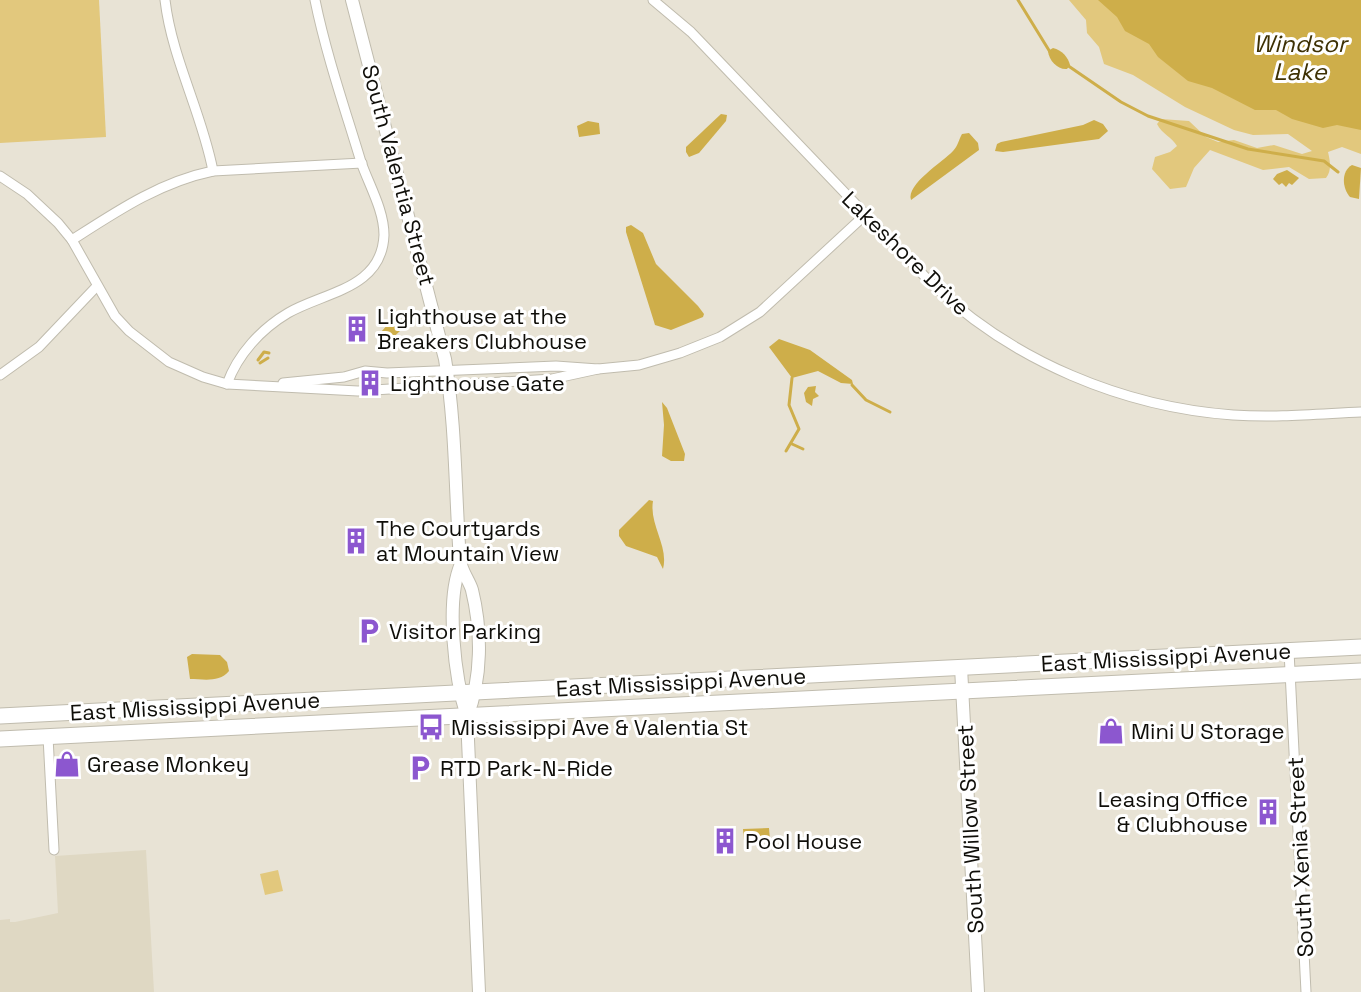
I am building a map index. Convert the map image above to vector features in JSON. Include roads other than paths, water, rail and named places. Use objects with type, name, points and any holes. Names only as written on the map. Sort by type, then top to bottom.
[{"type":"main road","name":"East Mississippi Avenue","points":[[0,716],[1361,647]]},
{"type":"main road","name":"East Mississippi Avenue","points":[[0,739],[1361,671]]},
{"type":"street","points":[[165,0],[172,39],[198,112],[213,171]]},
{"type":"street","points":[[228,384],[238,360],[268,327],[296,309],[356,284],[375,264],[383,239],[382,219],[362,163],[315,0]]},
{"type":"street","name":"South Valentia Street","points":[[352,0],[438,322],[448,378],[461,564],[454,592],[460,694],[467,717],[479,992]]},
{"type":"street","name":"Lakeshore Drive","points":[[653,0],[691,32],[929,281],[959,308],[1021,350],[1086,381],[1151,402],[1218,414],[1272,416],[1361,412]]},
{"type":"street","points":[[72,240],[151,192],[192,176],[213,171],[362,163]]},
{"type":"street","points":[[0,176],[48,212],[72,240],[115,316],[148,347],[192,373],[228,384],[358,391],[448,378]]},
{"type":"street","points":[[260,385],[344,377],[365,371],[448,378],[560,378],[663,358],[700,346],[731,330],[773,302],[865,215]]},
{"type":"street","points":[[0,375],[39,347],[97,286]]},
{"type":"street","name":"South Valentia Street","points":[[461,564],[470,583],[475,610],[478,674],[476,693],[467,717]]},
{"type":"street","name":"South Xenia Street","points":[[1289,651],[1306,992]]},
{"type":"street","name":"South Willow Street","points":[[962,667],[978,992]]},
{"type":"street","points":[[48,737],[54,850]]},
{"type":"water","name":"Windsor Lake","points":[[1098,0],[1361,0],[1361,130],[1337,125],[1323,128],[1292,119],[1276,110],[1255,110],[1212,88],[1188,81],[1158,57],[1149,44],[1125,31],[1117,17]]},
{"type":"water","points":[[1053,48],[1066,57],[1070,65],[1067,69],[1060,68],[1052,61],[1048,51]]},
{"type":"water","points":[[721,114],[727,115],[726,121],[699,153],[689,157],[686,147]]},
{"type":"water","points":[[1094,120],[1103,124],[1108,131],[1099,139],[1003,152],[995,151],[997,144],[1001,142],[1083,125]]},
{"type":"water","points":[[588,121],[599,123],[600,134],[579,137],[577,126]]},
{"type":"water","points":[[969,133],[978,143],[979,150],[911,200],[911,194],[919,180],[953,151],[962,134]]},
{"type":"water","points":[[1352,165],[1361,168],[1359,199],[1350,197],[1344,185],[1344,175]]},
{"type":"water","points":[[1287,170],[1299,178],[1286,187],[1282,183],[1279,185],[1273,179],[1277,174]]},
{"type":"water","points":[[631,225],[643,233],[656,264],[698,306],[704,314],[703,317],[671,330],[655,325],[626,232],[626,227]]},
{"type":"water","points":[[389,323],[395,323],[400,331],[386,344],[381,339],[381,332]]},
{"type":"water","points":[[779,339],[810,350],[852,380],[853,384],[841,383],[818,371],[792,378],[769,347]]},
{"type":"water","points":[[816,386],[815,392],[819,396],[813,399],[812,406],[806,402],[804,393],[808,387]]},
{"type":"water","points":[[662,402],[667,408],[685,454],[684,461],[671,461],[662,456],[664,425]]},
{"type":"water","points":[[649,500],[653,501],[654,519],[663,552],[663,569],[657,557],[626,546],[619,536],[619,530]]},
{"type":"water","points":[[192,654],[220,655],[227,662],[229,671],[216,679],[190,679],[187,657]]},
{"type":"water","points":[[769,828],[770,840],[744,841],[743,829]]},
{"type":"waterway","points":[[1018,0],[1050,52]]},
{"type":"waterway","points":[[1067,65],[1121,102],[1148,116],[1248,149],[1324,161],[1338,172]]},
{"type":"waterway","points":[[258,360],[264,352],[269,353]]},
{"type":"waterway","points":[[260,363],[268,358]]},
{"type":"waterway","points":[[786,451],[799,429],[789,405],[792,378]]},
{"type":"waterway","points":[[852,385],[866,400],[890,412]]},
{"type":"waterway","points":[[792,444],[803,449]]},
{"type":"place","name":"Lighthouse at the Breakers Clubhouse","points":[[357,329]]},
{"type":"place","name":"Lighthouse Gate","points":[[370,383]]},
{"type":"place","name":"The Courtyards at Mountain View","points":[[356,541]]},
{"type":"place","name":"Visitor Parking","points":[[369,631]]},
{"type":"place","name":"Mississippi Ave & Valentia St","points":[[431,727]]},
{"type":"place","name":"Mini U Storage","points":[[1111,731]]},
{"type":"place","name":"Grease Monkey","points":[[67,764]]},
{"type":"place","name":"RTD Park-N-Ride","points":[[420,768]]},
{"type":"place","name":"Leasing Office & Clubhouse","points":[[1268,812]]},
{"type":"place","name":"Pool House","points":[[725,841]]}]
